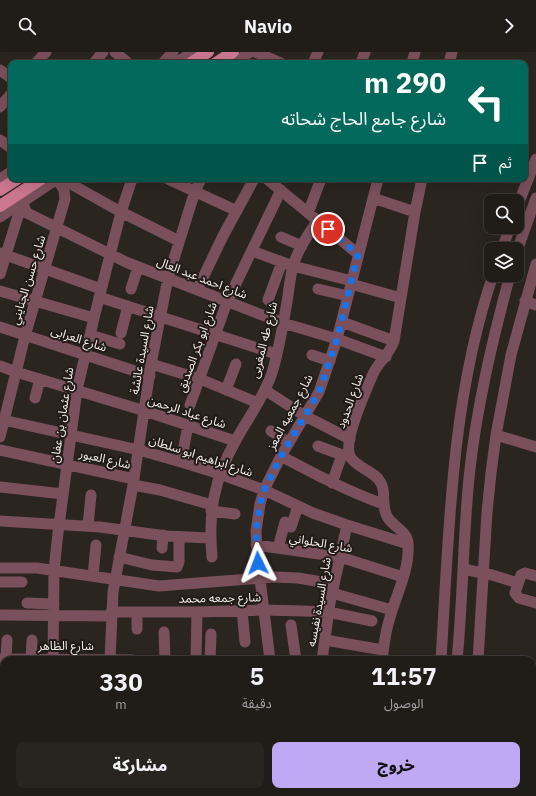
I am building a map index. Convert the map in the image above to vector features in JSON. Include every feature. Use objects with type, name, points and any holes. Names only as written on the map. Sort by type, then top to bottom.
[{"type":"main road","points":[[196,60],[208,52]]},
{"type":"main road","points":[[221,60],[233,52]]},
{"type":"main road","points":[[0,190],[11,182]]},
{"type":"main road","points":[[0,206],[36,182]]},
{"type":"street","points":[[39,60],[46,52]]},
{"type":"street","points":[[115,52],[124,60]]},
{"type":"street","points":[[165,60],[172,52]]},
{"type":"street","points":[[181,60],[193,52]]},
{"type":"street","points":[[238,60],[250,52]]},
{"type":"street","points":[[255,52],[266,57]]},
{"type":"street","points":[[0,107],[8,98]]},
{"type":"street","points":[[528,179],[536,159]]},
{"type":"street","points":[[15,182],[16,186],[21,191],[28,194],[35,194]]},
{"type":"street","points":[[0,217],[53,182]]},
{"type":"street","name":"شارع حسن الجنايني","points":[[0,437],[3,414],[65,199],[64,190],[59,182]]},
{"type":"street","points":[[67,182],[121,212],[180,241]]},
{"type":"street","name":"شارع عثمان بن عفان","points":[[53,656],[54,570],[77,390],[121,212],[131,182]]},
{"type":"street","points":[[175,182],[237,211]]},
{"type":"street","name":"شارع السيدة عائشة","points":[[110,656],[111,614],[115,580],[134,482],[152,364],[168,278],[195,191],[200,182]]},
{"type":"street","points":[[197,290],[252,182]]},
{"type":"street","points":[[272,182],[358,254]]},
{"type":"street","points":[[308,213],[320,182]]},
{"type":"street","name":"شارع جمعيه المعز","points":[[270,656],[256,545],[257,517],[264,490],[281,456],[319,392],[342,322],[377,182]]},
{"type":"street","name":"شارع الحدود","points":[[408,544],[406,536],[389,519],[385,512],[382,485],[378,478],[351,458],[348,451],[348,445],[354,421],[372,374],[391,350],[394,341],[421,182]]},
{"type":"street","points":[[522,194],[527,182]]},
{"type":"street","name":"شارع ابو بكر الصديق","points":[[190,405],[227,302],[281,190]]},
{"type":"street","points":[[373,198],[415,212]]},
{"type":"street","points":[[520,242],[536,198]]},
{"type":"street","points":[[0,274],[3,254],[23,202]]},
{"type":"street","name":"شارع احمد عبد العال","points":[[23,202],[27,213],[110,255],[138,267],[283,323],[337,339],[386,357]]},
{"type":"street","name":"شارع طه المغربى","points":[[212,557],[210,538],[212,508],[220,474],[235,441],[258,403],[272,373],[293,266],[302,246],[318,220]]},
{"type":"street","points":[[281,237],[302,246]]},
{"type":"street","points":[[252,251],[293,266],[401,298]]},
{"type":"street","points":[[3,254],[45,269],[128,306],[276,354]]},
{"type":"street","points":[[268,300],[282,262]]},
{"type":"street","points":[[478,656],[487,512],[496,435],[509,363],[536,264]]},
{"type":"street","points":[[131,289],[138,267]]},
{"type":"street","points":[[441,655],[451,487],[458,430],[471,359],[491,282]]},
{"type":"street","points":[[457,655],[469,478],[475,432],[487,364],[508,282]]},
{"type":"street","points":[[318,289],[348,296]]},
{"type":"street","points":[[0,291],[94,318]]},
{"type":"street","points":[[488,292],[504,297]]},
{"type":"street","points":[[525,301],[536,305]]},
{"type":"street","points":[[90,335],[120,339],[128,306]]},
{"type":"street","points":[[342,322],[394,341]]},
{"type":"street","name":"شارع العرابى","points":[[0,327],[150,376]]},
{"type":"street","points":[[312,355],[330,361]]},
{"type":"street","points":[[152,364],[200,380],[258,403]]},
{"type":"street","points":[[226,390],[236,364]]},
{"type":"street","name":"شارع عباد الرحمن","points":[[0,366],[145,411],[235,441]]},
{"type":"street","points":[[35,398],[40,379]]},
{"type":"street","points":[[265,390],[305,416],[350,438]]},
{"type":"street","name":"شارع ابراهيم ابو سلطان","points":[[3,414],[71,435],[139,450],[220,474],[264,490],[298,506],[347,525],[408,544]]},
{"type":"street","points":[[180,462],[188,425]]},
{"type":"street","points":[[271,431],[289,443]]},
{"type":"street","points":[[496,435],[536,447]]},
{"type":"street","points":[[318,446],[342,455],[332,483]]},
{"type":"street","name":"شارع العبور","points":[[0,450],[67,464],[134,482],[212,508],[235,514]]},
{"type":"street","points":[[281,456],[352,493],[383,504]]},
{"type":"street","points":[[0,487],[63,494]]},
{"type":"street","points":[[88,526],[91,495]]},
{"type":"street","points":[[278,548],[298,506]]},
{"type":"street","points":[[0,521],[88,526],[125,529],[179,537],[210,538]]},
{"type":"street","name":"شارع السيدة نفيسه","points":[[323,656],[328,612],[347,525]]},
{"type":"street","points":[[162,548],[163,535]]},
{"type":"street","points":[[119,557],[152,565],[177,567],[179,564],[179,537]]},
{"type":"street","points":[[325,640],[383,655],[388,623],[403,577],[408,544]]},
{"type":"street","points":[[93,576],[96,545]]},
{"type":"street","name":"شارع الحلواني","points":[[256,545],[340,557],[403,577]]},
{"type":"street","points":[[0,568],[26,567],[148,585],[171,586],[259,578],[298,578],[392,610]]},
{"type":"street","points":[[463,569],[484,573],[518,583]]},
{"type":"street","points":[[536,576],[523,574],[519,578],[515,592],[517,596],[536,603]]},
{"type":"street","points":[[0,582],[22,582]]},
{"type":"street","points":[[27,603],[54,604]]},
{"type":"street","points":[[242,610],[245,642]]},
{"type":"street","name":"شارع جمعه محمد","points":[[0,615],[53,616],[137,612],[264,610],[328,612],[372,621]]},
{"type":"street","points":[[136,629],[137,612]]},
{"type":"street","points":[[196,656],[197,612]]},
{"type":"street","points":[[292,625],[296,656]]},
{"type":"street","points":[[164,632],[165,656]]},
{"type":"street","points":[[210,656],[211,634]]},
{"type":"street","points":[[442,636],[449,639],[459,637]]},
{"type":"street","points":[[4,656],[8,640]]},
{"type":"street","points":[[31,656],[32,640]]},
{"type":"street","points":[[441,655],[452,648],[457,655]]},
{"type":"route","points":[[258,563],[256,531],[257,517],[264,490],[281,456],[319,392],[337,339],[358,254],[328,229]]}]
